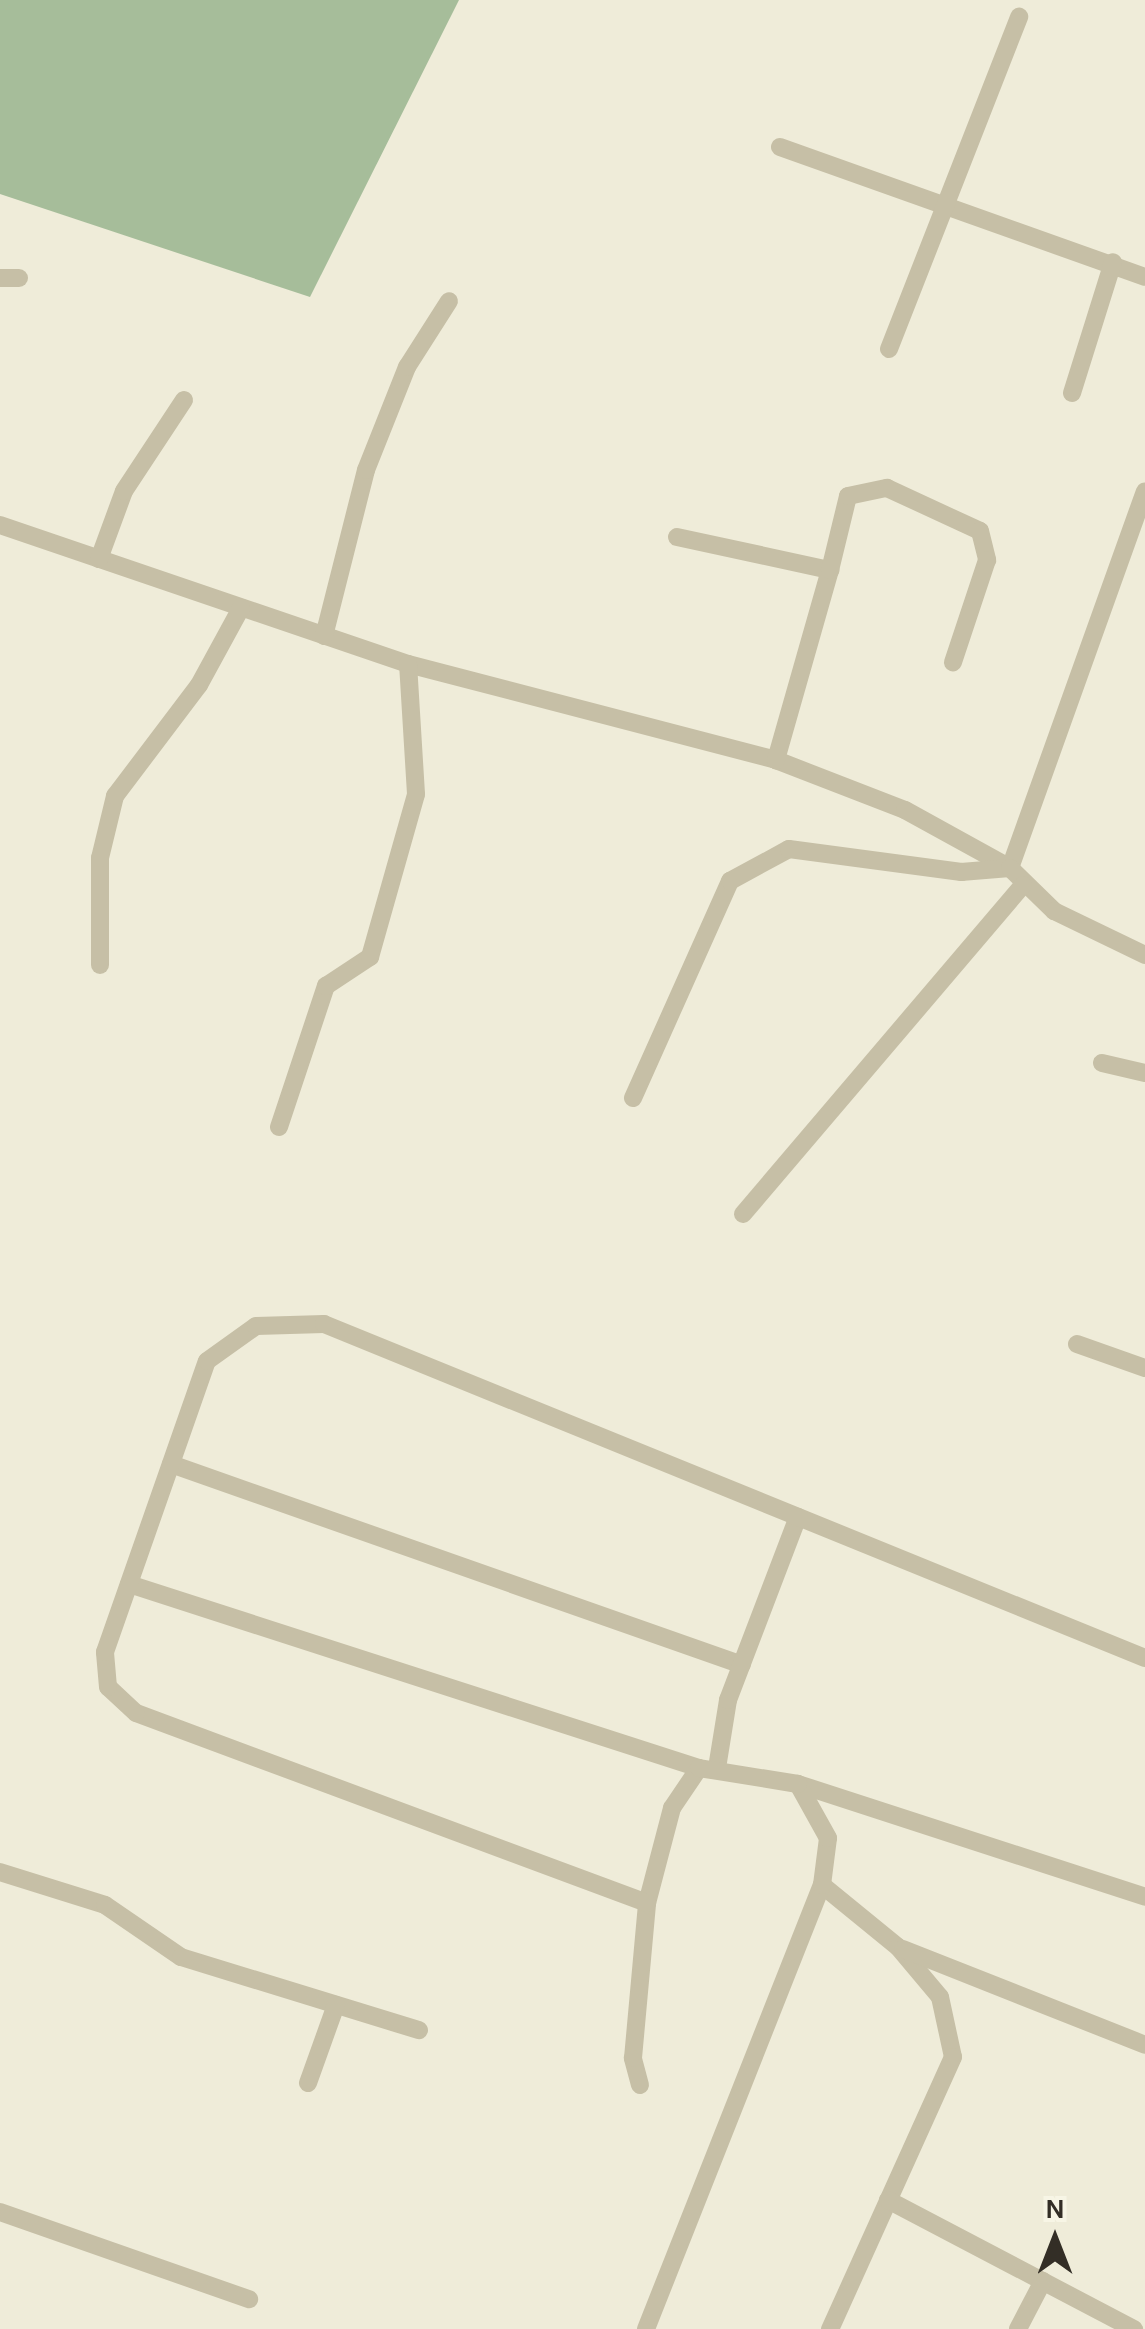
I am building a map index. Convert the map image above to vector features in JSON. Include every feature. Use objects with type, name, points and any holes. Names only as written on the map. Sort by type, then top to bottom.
[{"type":"lane","points":[[890,349],[950,206],[1019,16]]},
{"type":"lane","points":[[780,147],[1113,262],[1145,277]]},
{"type":"lane","points":[[1072,393],[1113,262]]},
{"type":"lane","points":[[324,636],[366,470],[407,367],[449,301]]},
{"type":"lane","points":[[99,559],[124,491],[184,400]]},
{"type":"lane","points":[[776,760],[848,496],[888,488],[980,531],[988,560],[953,662]]},
{"type":"lane","points":[[1010,868],[1145,491]]},
{"type":"lane","points":[[0,525],[408,664],[776,760],[920,817],[1010,868],[1023,885],[1054,911],[1145,955]]},
{"type":"lane","points":[[677,537],[830,570]]},
{"type":"lane","points":[[100,965],[100,858],[116,796],[199,685],[241,608]]},
{"type":"lane","points":[[279,1127],[326,986],[370,957],[411,812],[408,664]]},
{"type":"lane","points":[[633,1098],[730,881],[790,848],[961,872],[1010,868]]},
{"type":"lane","points":[[743,1214],[1023,885]]},
{"type":"lane","points":[[1102,1063],[1145,1073]]},
{"type":"lane","points":[[647,1904],[136,1714],[108,1688],[105,1652],[206,1362],[256,1326],[324,1324],[1145,1658]]},
{"type":"lane","points":[[1077,1344],[1145,1368]]},
{"type":"lane","points":[[171,1464],[742,1664]]},
{"type":"lane","points":[[640,2085],[633,2058],[647,1904],[672,1808],[708,1768],[742,1664],[798,1517]]},
{"type":"lane","points":[[129,1584],[708,1768],[798,1784],[1145,1897]]},
{"type":"lane","points":[[646,2329],[822,1885],[828,1838],[798,1784]]},
{"type":"lane","points":[[0,1872],[105,1906],[181,1957],[419,2030]]},
{"type":"lane","points":[[822,1885],[898,1947],[940,1997],[953,2057],[830,2329]]},
{"type":"lane","points":[[898,1947],[1145,2045]]},
{"type":"lane","points":[[308,2083],[336,2004]]},
{"type":"lane","points":[[888,2200],[1134,2329]]},
{"type":"lane","points":[[0,2212],[249,2299]]},
{"type":"lane","points":[[1018,2329],[1043,2281]]},
{"type":"green space","points":[[0,0],[459,0],[310,297],[0,194]]}]
